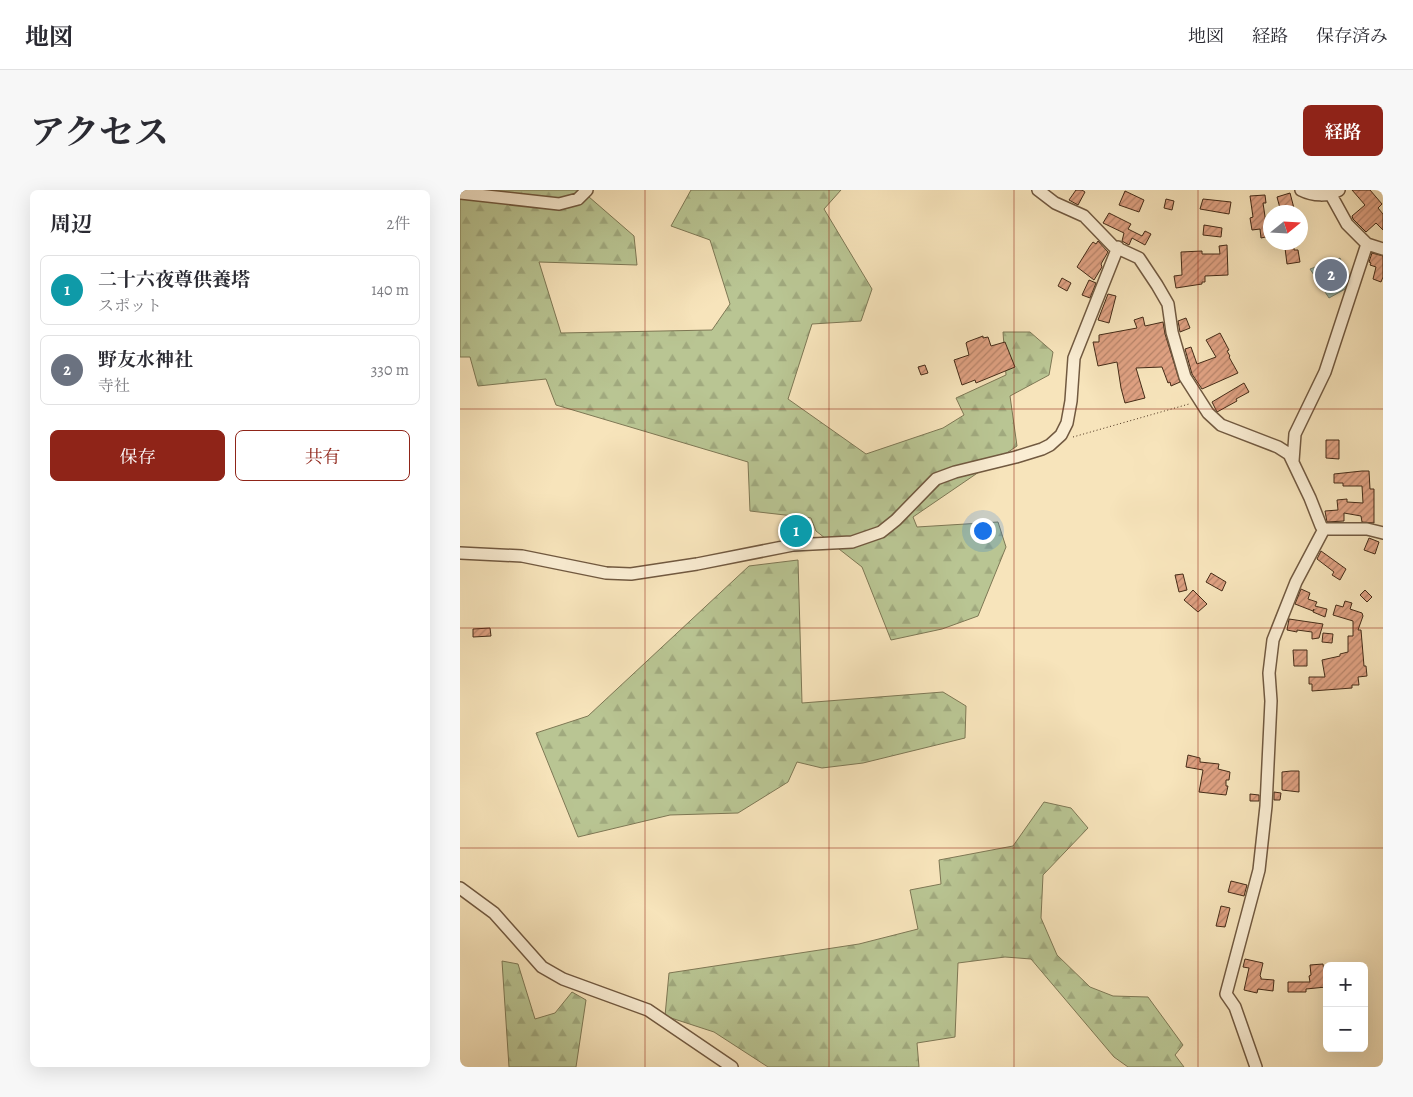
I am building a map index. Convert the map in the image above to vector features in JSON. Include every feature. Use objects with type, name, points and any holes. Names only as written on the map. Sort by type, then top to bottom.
[{"type":"street","points":[[460,192],[559,204],[578,199],[587,190]]},
{"type":"street","points":[[1038,190],[1054,203],[1084,216],[1113,246],[1139,258],[1168,304],[1172,332],[1185,377],[1208,413],[1221,424],[1278,446],[1289,454],[1310,498],[1318,522],[1324,529],[1367,529],[1383,533]]},
{"type":"street","points":[[1302,190],[1306,192],[1335,192],[1347,224],[1367,244],[1383,249]]},
{"type":"street","points":[[1293,461],[1295,434],[1326,372],[1367,244]]},
{"type":"street","points":[[460,553],[518,556],[606,573],[631,574],[697,564],[793,545],[852,542],[881,532],[896,520],[936,479],[954,472],[1016,457],[1042,448],[1050,445],[1061,435],[1067,423],[1074,358],[1118,248]]},
{"type":"street","points":[[1256,1067],[1235,1007],[1226,994],[1259,870],[1266,806],[1271,701],[1268,673],[1273,640],[1296,582],[1324,529]]},
{"type":"street","points":[[460,888],[494,913],[542,967],[563,979],[648,1010],[732,1067]]},
{"type":"path","points":[[1072,437],[1200,400]]},
{"type":"green space","points":[[495,190],[581,190],[634,236],[637,265],[539,262],[561,333],[712,330],[730,304],[710,240],[671,226],[691,190],[841,190],[824,209],[872,289],[861,321],[812,324],[788,399],[866,454],[943,428],[964,415],[956,398],[1006,375],[1003,332],[1030,332],[1053,352],[1049,375],[1010,396],[1017,446],[913,517],[917,527],[998,522],[1006,547],[978,616],[942,629],[891,640],[862,567],[816,531],[811,518],[750,511],[748,462],[556,405],[546,379],[478,386],[470,357],[460,357],[460,198],[496,192]]},
{"type":"green space","points":[[798,560],[802,703],[943,692],[966,706],[965,738],[863,763],[822,768],[797,762],[788,782],[738,813],[670,815],[578,837],[536,733],[588,716],[749,566]]},
{"type":"green space","points":[[1044,802],[1071,808],[1088,828],[1043,875],[1041,918],[1057,955],[1090,987],[1113,996],[1148,997],[1183,1045],[1175,1055],[1184,1067],[1128,1067],[1114,1057],[1031,959],[1005,957],[958,963],[955,1037],[917,1043],[919,1067],[768,1067],[714,1032],[665,1016],[669,973],[859,944],[918,929],[910,890],[941,884],[939,860],[1013,846]]},
{"type":"green space","points":[[502,961],[518,964],[535,1019],[555,1013],[572,992],[586,1000],[576,1067],[509,1067]]},
{"type":"water","points":[[1340,258],[1350,281],[1347,288],[1329,298],[1310,269]]},
{"type":"building","points":[[1076,190],[1085,192],[1078,205],[1069,200]]},
{"type":"building","points":[[1352,190],[1370,190],[1382,204],[1378,208],[1383,214],[1383,230],[1376,223],[1366,232],[1353,219],[1352,216],[1365,205]]},
{"type":"building","points":[[1125,191],[1144,200],[1139,212],[1119,205]]},
{"type":"building","points":[[1290,193],[1293,205],[1279,205],[1277,197]]},
{"type":"building","points":[[1265,195],[1266,203],[1263,203],[1263,238],[1261,238],[1260,229],[1252,230],[1250,218],[1253,217],[1250,196]]},
{"type":"building","points":[[1166,199],[1174,201],[1172,210],[1164,208]]},
{"type":"building","points":[[1203,199],[1231,202],[1229,214],[1200,209]]},
{"type":"building","points":[[1109,213],[1131,224],[1128,229],[1142,236],[1145,231],[1151,234],[1145,245],[1132,238],[1129,245],[1122,241],[1124,233],[1103,223]]},
{"type":"building","points":[[1204,225],[1222,228],[1221,237],[1203,235]]},
{"type":"building","points":[[1098,241],[1108,252],[1094,280],[1077,267],[1093,242],[1096,244]]},
{"type":"building","points":[[1227,245],[1228,275],[1205,276],[1205,282],[1202,282],[1202,284],[1176,288],[1174,276],[1182,275],[1181,252],[1202,251],[1202,254],[1220,254],[1219,246]]},
{"type":"building","points":[[1285,250],[1298,250],[1300,262],[1287,264]]},
{"type":"building","points":[[1372,253],[1383,256],[1383,277],[1381,282],[1373,279],[1376,267],[1370,265],[1371,263],[1369,262]]},
{"type":"building","points":[[1062,278],[1071,283],[1067,291],[1058,286]]},
{"type":"building","points":[[1089,280],[1096,283],[1090,298],[1082,295]]},
{"type":"building","points":[[1108,294],[1116,296],[1109,323],[1098,320]]},
{"type":"building","points":[[1143,317],[1145,326],[1163,322],[1180,382],[1171,386],[1162,367],[1136,368],[1145,398],[1125,403],[1117,362],[1098,366],[1093,342],[1099,342],[1099,335],[1137,328],[1134,320]]},
{"type":"building","points":[[1186,318],[1190,328],[1180,332],[1178,321]]},
{"type":"building","points":[[1220,333],[1229,350],[1227,351],[1229,357],[1238,373],[1202,389],[1192,374],[1185,349],[1191,347],[1197,364],[1216,357],[1206,340]]},
{"type":"building","points":[[983,336],[983,338],[988,337],[991,346],[1005,342],[1015,367],[976,383],[975,380],[962,385],[954,360],[969,355],[966,343]]},
{"type":"building","points":[[925,365],[928,373],[921,375],[918,367]]},
{"type":"building","points":[[1244,383],[1249,392],[1217,412],[1212,402]]},
{"type":"building","points":[[1326,440],[1339,440],[1339,459],[1326,458]]},
{"type":"building","points":[[1369,471],[1370,489],[1374,489],[1374,523],[1362,522],[1361,516],[1344,513],[1344,521],[1327,522],[1325,511],[1338,510],[1337,500],[1347,499],[1347,502],[1363,503],[1362,486],[1343,486],[1343,483],[1334,483],[1334,474]]},
{"type":"building","points":[[1369,538],[1379,542],[1375,554],[1364,550]]},
{"type":"building","points":[[1321,551],[1346,569],[1340,580],[1332,575],[1334,572],[1317,559]]},
{"type":"building","points":[[1211,573],[1226,582],[1222,591],[1206,582]]},
{"type":"building","points":[[1183,574],[1187,590],[1179,592],[1175,575]]},
{"type":"building","points":[[1301,589],[1310,593],[1308,599],[1317,602],[1315,606],[1327,609],[1325,617],[1313,612],[1314,609],[1313,611],[1295,604]]},
{"type":"building","points":[[1193,590],[1207,604],[1198,612],[1184,600]]},
{"type":"building","points":[[1365,590],[1372,597],[1367,602],[1360,595]]},
{"type":"building","points":[[1345,601],[1352,603],[1350,609],[1362,613],[1363,616],[1358,630],[1361,630],[1364,666],[1366,666],[1367,676],[1358,677],[1359,685],[1352,685],[1352,688],[1312,691],[1309,677],[1325,677],[1322,660],[1348,652],[1348,636],[1353,636],[1353,621],[1333,615],[1336,605],[1343,607]]},
{"type":"building","points":[[1289,619],[1323,624],[1319,638],[1312,639],[1312,632],[1287,630]]},
{"type":"building","points":[[490,628],[491,636],[473,637],[473,629]]},
{"type":"building","points":[[1323,633],[1333,634],[1332,643],[1322,642]]},
{"type":"building","points":[[1293,650],[1307,650],[1307,666],[1294,666]]},
{"type":"building","points":[[1188,755],[1200,758],[1200,762],[1219,764],[1218,769],[1230,772],[1229,780],[1226,780],[1226,786],[1228,786],[1226,795],[1199,792],[1203,770],[1186,767]]},
{"type":"building","points":[[1299,771],[1299,792],[1282,790],[1282,772]]},
{"type":"building","points":[[1274,792],[1281,793],[1280,800],[1274,800]]},
{"type":"building","points":[[1250,794],[1259,795],[1259,801],[1250,801]]},
{"type":"building","points":[[1231,881],[1247,885],[1244,896],[1228,892]]},
{"type":"building","points":[[1221,906],[1230,908],[1225,927],[1216,926]]},
{"type":"building","points":[[1245,959],[1263,963],[1261,979],[1274,980],[1273,991],[1258,989],[1257,993],[1244,990],[1249,968],[1243,967]]},
{"type":"building","points":[[1323,964],[1323,987],[1306,989],[1306,992],[1288,992],[1288,982],[1310,982],[1310,965]]},
{"type":"place","name":"野友水神社","points":[[1331,275]]},
{"type":"place","name":"二十六夜尊供養塔","points":[[796,531]]}]
